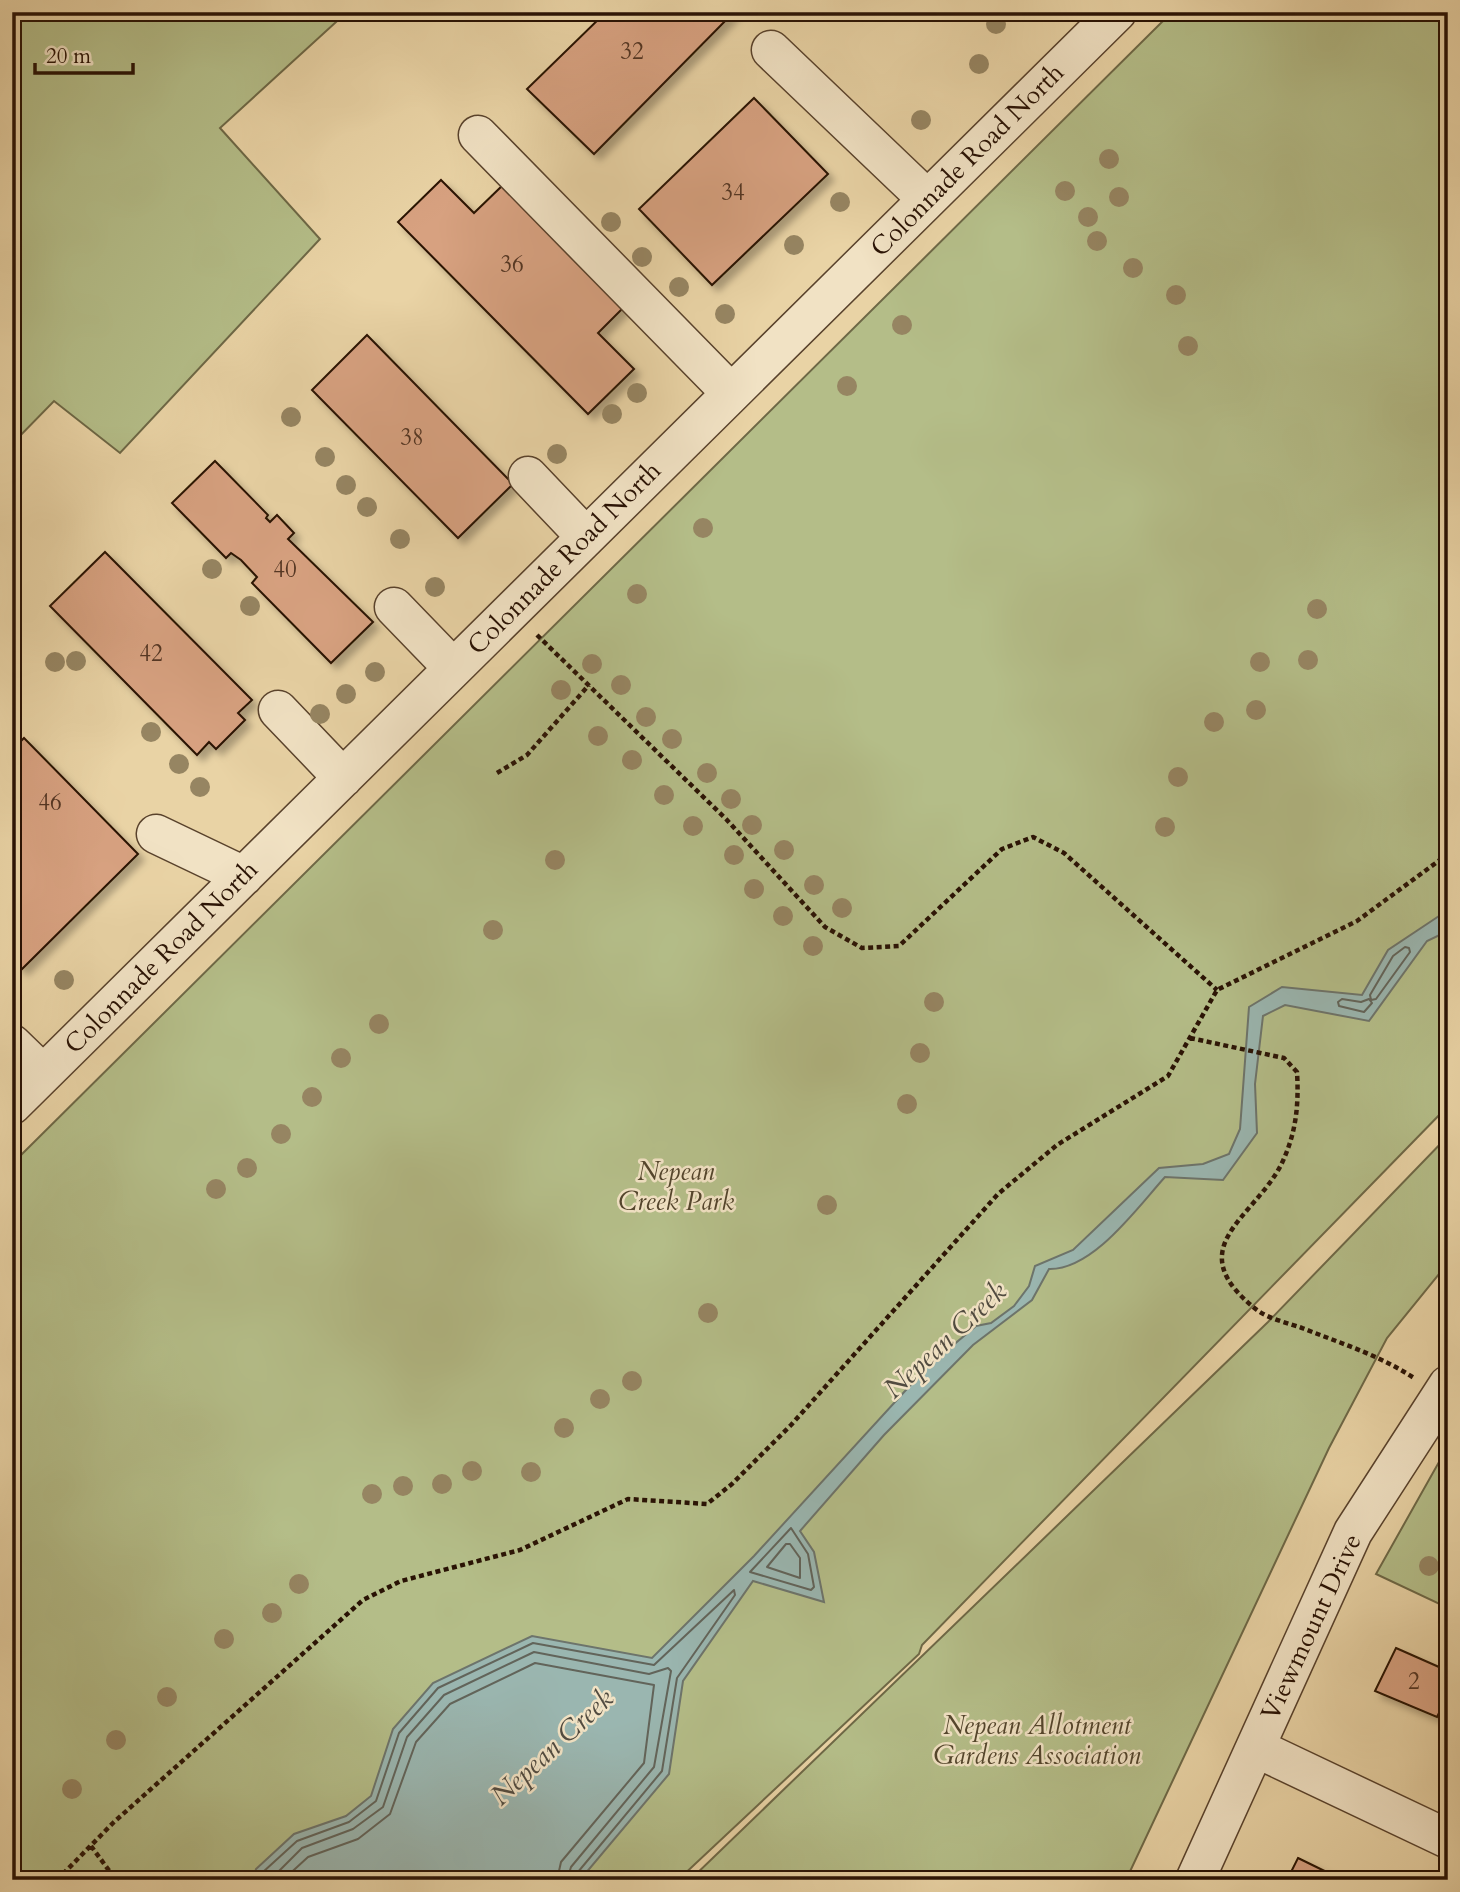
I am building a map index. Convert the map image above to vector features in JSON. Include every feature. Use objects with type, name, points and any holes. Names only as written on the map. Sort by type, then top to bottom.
[{"type":"street","name":"Colonnade Road North","points":[[12,1105],[1117,12]]},
{"type":"street","points":[[771,50],[927,199]]},
{"type":"street","points":[[478,135],[731,393]]},
{"type":"street","points":[[528,476],[585,536]]},
{"type":"street","points":[[394,607],[453,668]]},
{"type":"street","points":[[278,710],[343,778]]},
{"type":"street","points":[[156,834],[244,876]]},
{"type":"street","points":[[12,1044],[43,1074]]},
{"type":"street","name":"Viewmount Drive","points":[[1195,1880],[1353,1532],[1444,1390]]},
{"type":"street","points":[[1256,1748],[1448,1839]]},
{"type":"path","points":[[511,609],[726,819],[824,927],[862,948],[899,946],[1002,849],[1033,837],[1064,853],[1217,990]]},
{"type":"path","points":[[496,773],[527,755],[589,685]]},
{"type":"path","points":[[57,1880],[91,1846],[363,1600],[401,1581],[520,1550],[628,1499],[707,1504],[791,1425],[998,1194],[1057,1144],[1168,1076],[1217,990],[1357,921],[1448,854]]},
{"type":"path","points":[[1190,1038],[1284,1058],[1297,1072],[1299,1110],[1280,1166],[1227,1233],[1223,1252],[1225,1272],[1259,1312],[1388,1361],[1444,1390]]},
{"type":"path","points":[[91,1846],[116,1880]]},
{"type":"green space","points":[[12,12],[347,12],[220,128],[320,239],[120,453],[54,401],[12,444]]},
{"type":"green space","name":"Nepean Creek Park","points":[[1172,12],[1448,12],[1448,1106],[922,1645],[919,1654],[678,1880],[12,1880],[12,1164]]},
{"type":"green space","name":"Nepean Allotment Gardens Association","points":[[1448,1136],[1448,1263],[1387,1338],[1329,1448],[1126,1880],[690,1880],[1268,1322]]},
{"type":"green space","points":[[1448,1446],[1448,1608],[1376,1574]]},
{"type":"water","name":"Nepean Creek","points":[[1448,910],[1448,931],[1427,941],[1369,1021],[1285,1005],[1263,1016],[1255,1084],[1257,1133],[1223,1180],[1165,1177],[1128,1220],[1098,1249],[1065,1267],[1049,1269],[1032,1300],[973,1345],[884,1435],[800,1531],[814,1552],[824,1602],[753,1581],[683,1681],[669,1774],[580,1880],[253,1880],[256,1869],[294,1834],[346,1816],[371,1796],[393,1729],[433,1683],[532,1636],[652,1658],[754,1556],[927,1367],[976,1326],[991,1323],[1014,1306],[1029,1286],[1035,1266],[1073,1250],[1159,1168],[1203,1164],[1229,1154],[1240,1129],[1249,1007],[1282,987],[1362,995],[1388,950]]},
{"type":"building","points":[[606,12],[734,12],[594,154],[527,89]]},
{"type":"building","points":[[754,98],[828,174],[712,285],[639,209]]},
{"type":"building","points":[[441,180],[474,213],[504,184],[625,306],[598,333],[634,369],[588,414],[398,222]]},
{"type":"building","points":[[367,335],[513,484],[458,538],[312,390]]},
{"type":"building","points":[[215,461],[268,515],[266,518],[270,522],[277,515],[294,533],[288,539],[373,622],[331,663],[252,583],[257,577],[241,560],[231,553],[226,558],[172,503]]},
{"type":"building","points":[[105,552],[252,700],[238,713],[245,720],[216,749],[209,742],[197,755],[50,606]]},
{"type":"building","points":[[24,738],[138,854],[22,969],[12,959],[12,750]]},
{"type":"building","points":[[1396,1648],[1448,1671],[1448,1695],[1437,1717],[1375,1691]]},
{"type":"building","points":[[1298,1858],[1343,1880],[1287,1880]]}]
